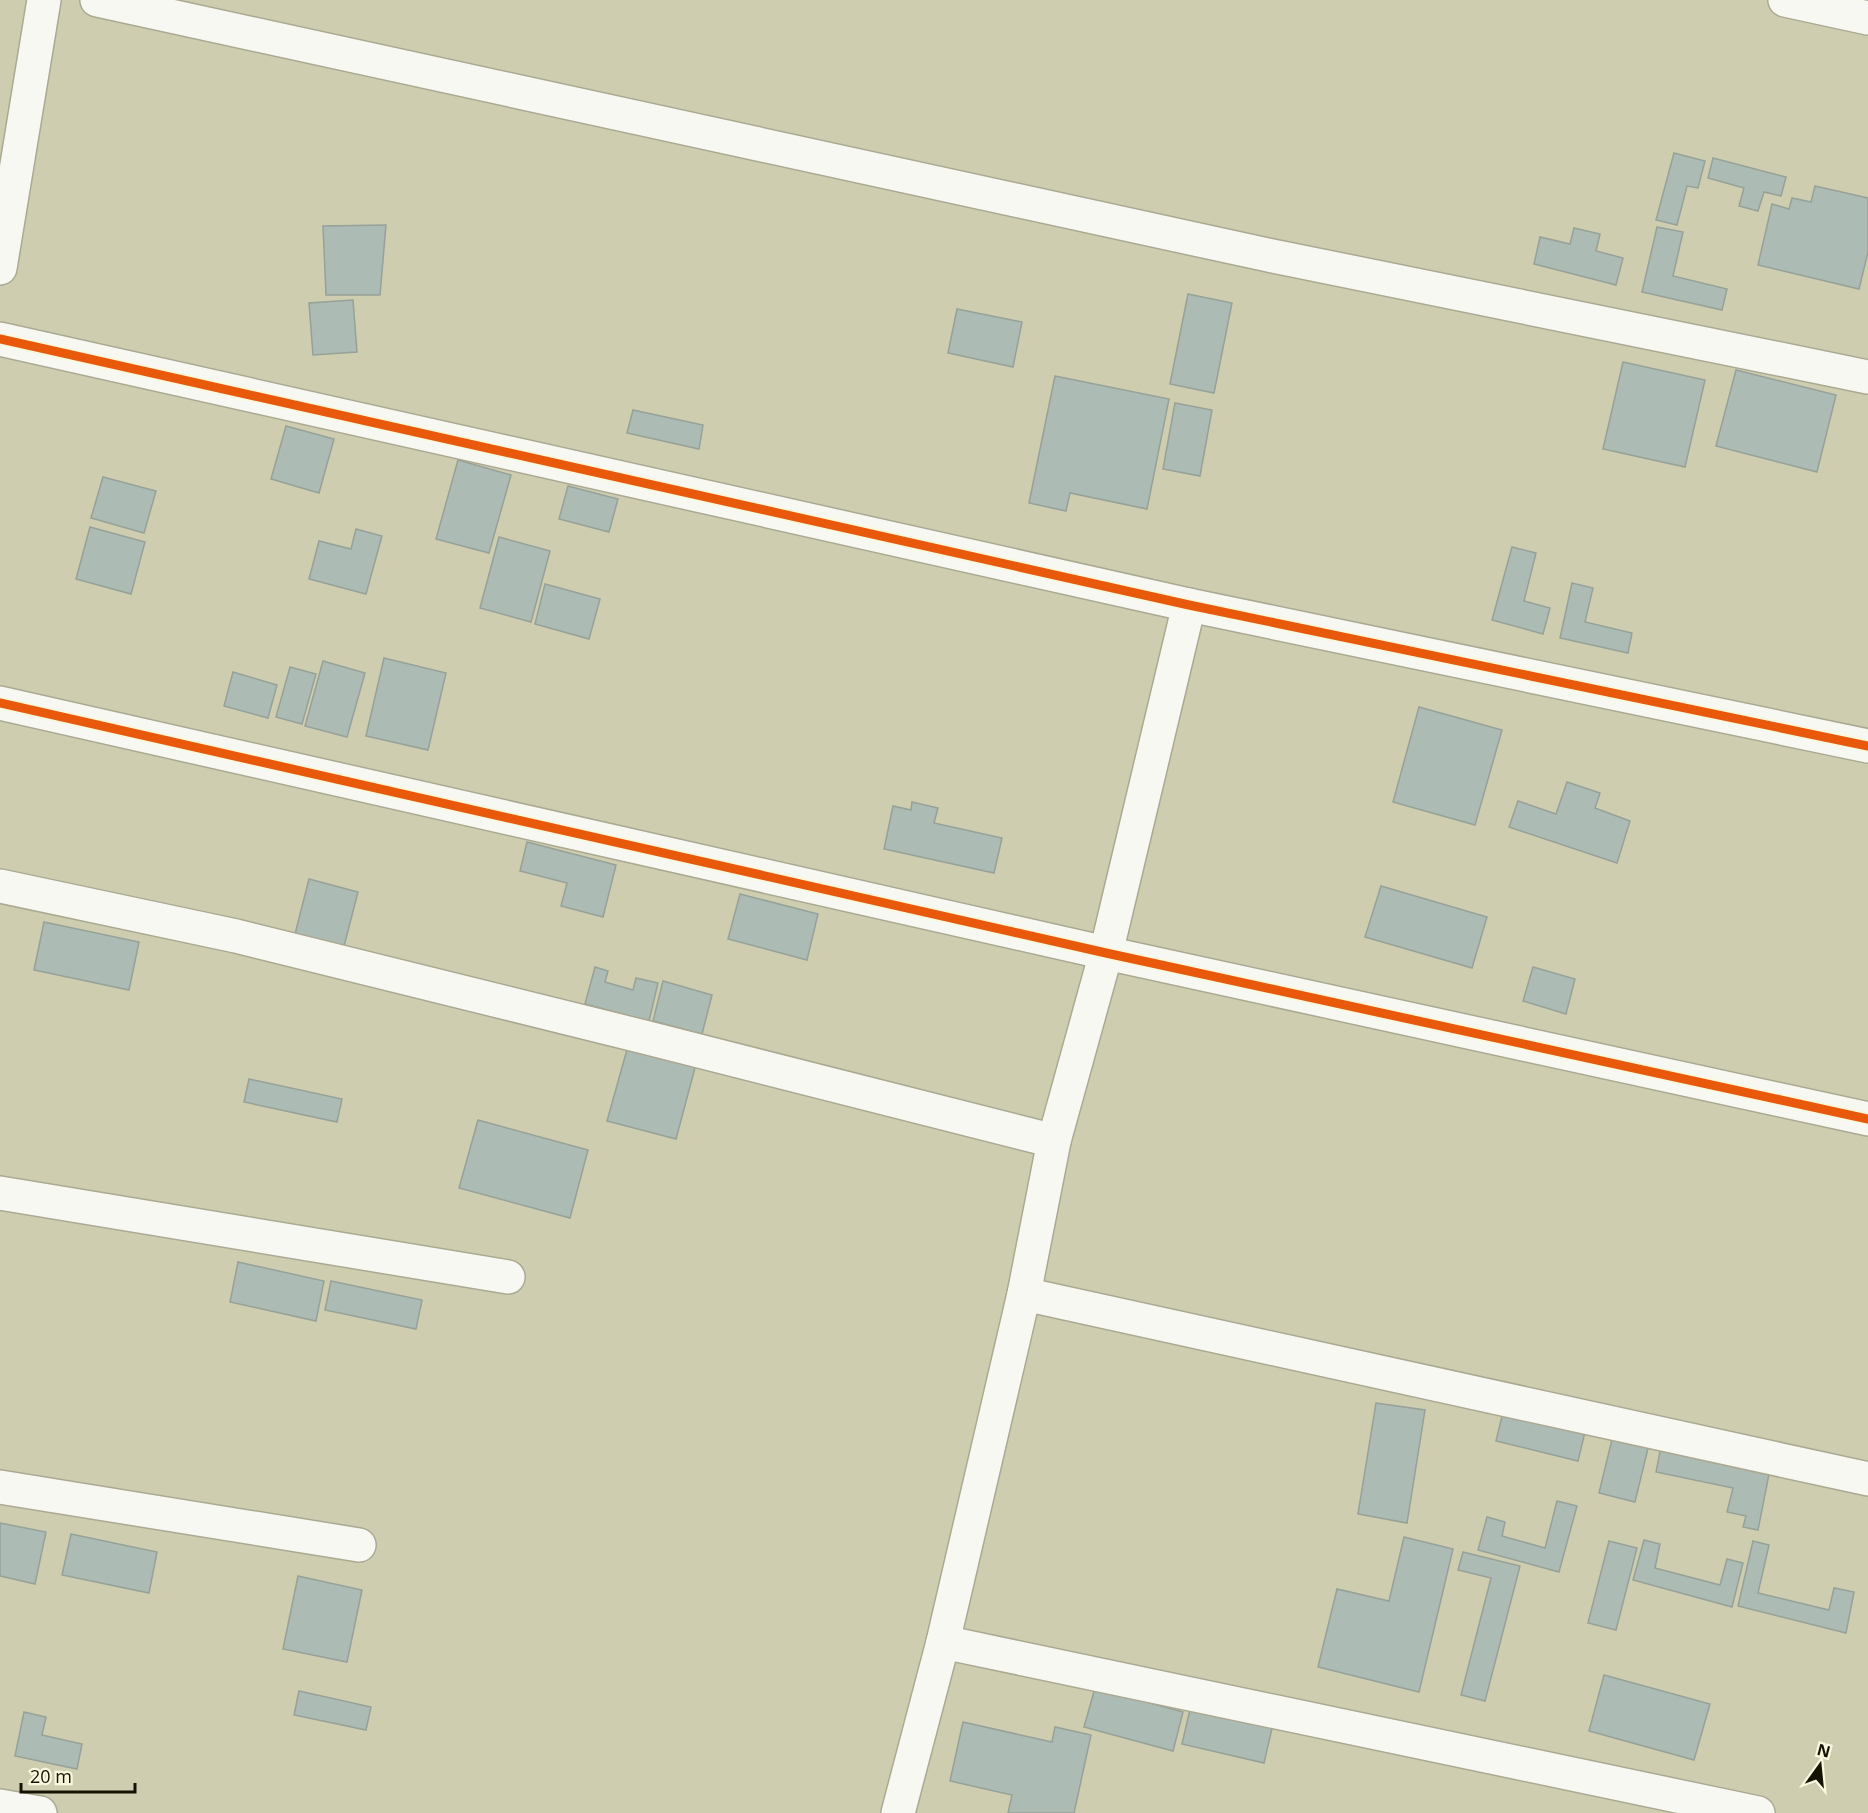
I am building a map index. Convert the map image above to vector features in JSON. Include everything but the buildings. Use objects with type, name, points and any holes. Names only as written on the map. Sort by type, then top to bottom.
[{"type":"street","points":[[0,268],[44,0]]},
{"type":"street","points":[[97,0],[1268,255],[1868,377]]},
{"type":"street","points":[[1785,0],[1868,18]]},
{"type":"street","points":[[0,339],[1190,605],[1868,746]]},
{"type":"street","points":[[898,1813],[943,1642],[1024,1294],[1054,1141],[1106,953],[1190,605]]},
{"type":"street","points":[[0,703],[1106,953],[1868,1119]]},
{"type":"street","points":[[0,886],[259,942],[1054,1141]]},
{"type":"street","points":[[0,1193],[508,1277]]},
{"type":"street","points":[[1024,1294],[1868,1479]]},
{"type":"street","points":[[0,1487],[359,1545]]},
{"type":"street","points":[[943,1642],[1758,1813]]},
{"type":"street","points":[[0,1806],[40,1813]]},
{"type":"cycle path","points":[[0,339],[1189,605],[1868,746]]},
{"type":"cycle path","points":[[0,703],[1106,953],[1868,1119]]}]
